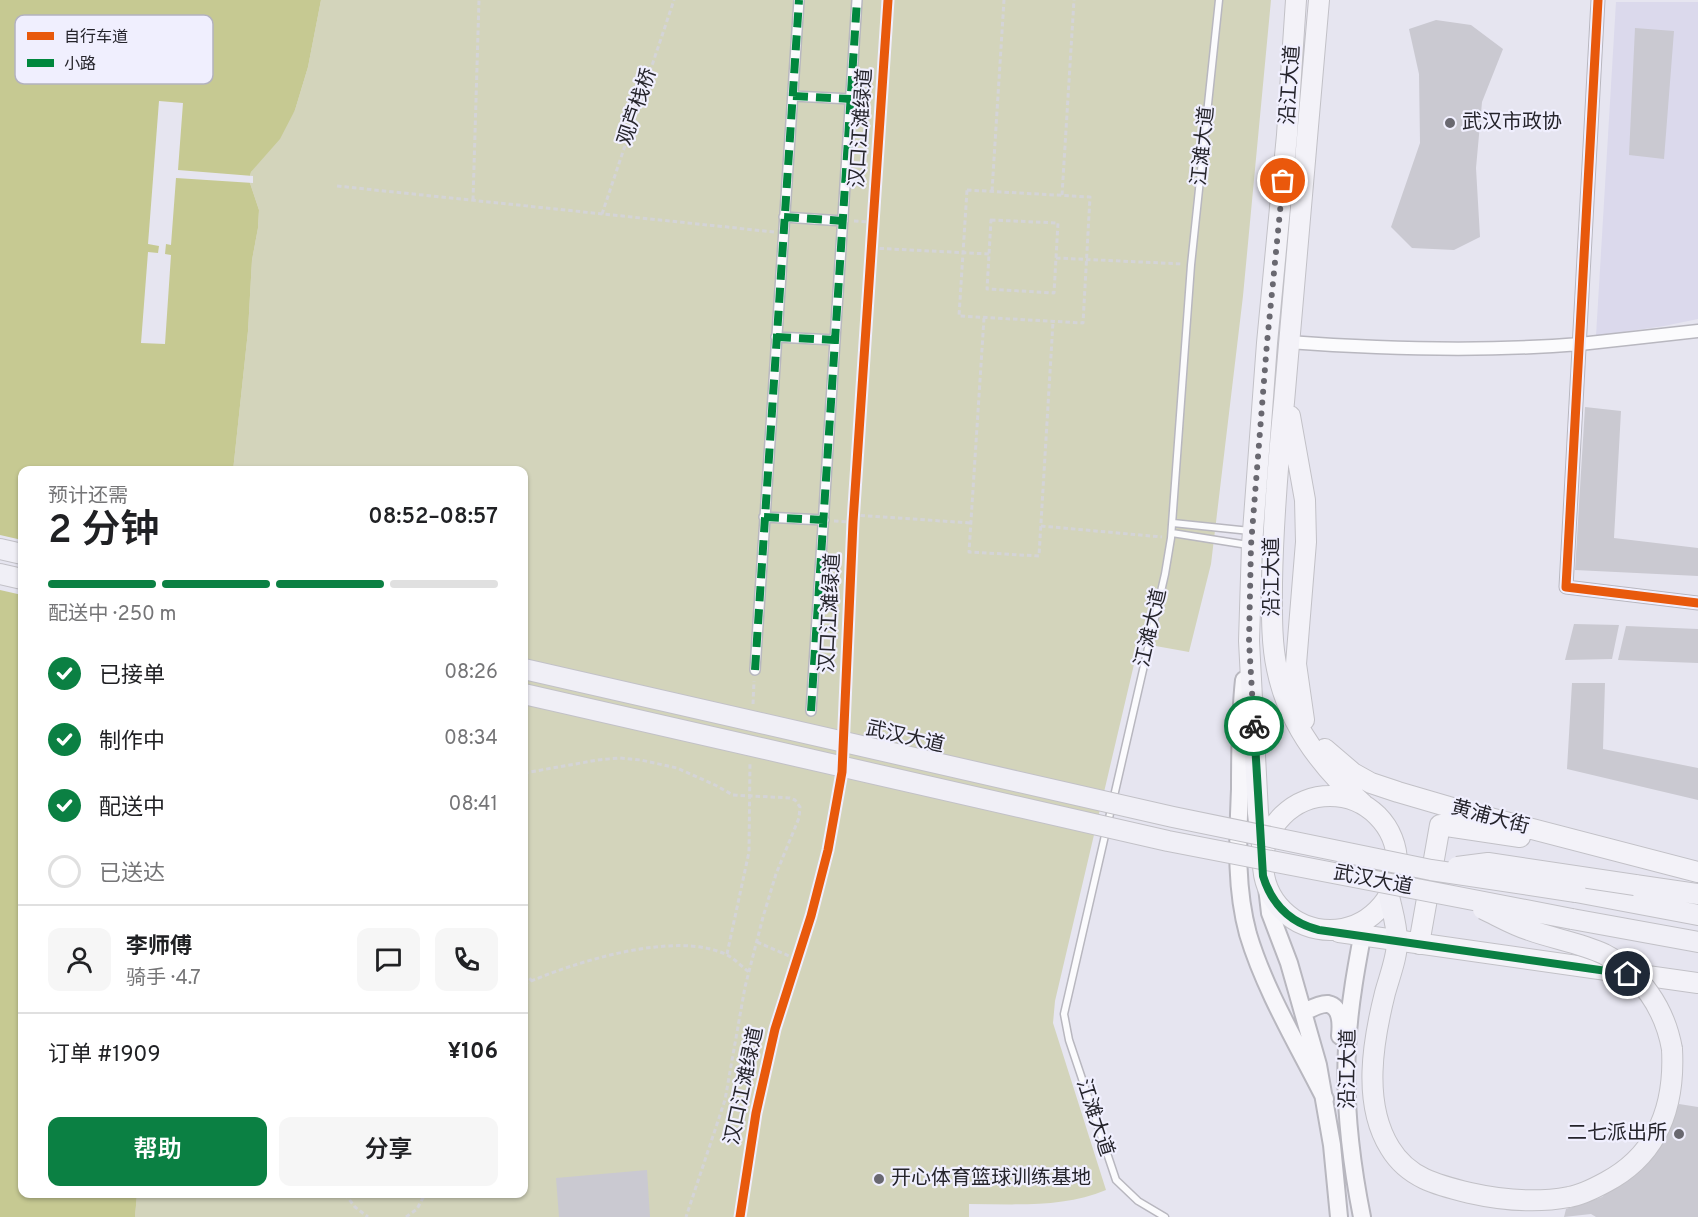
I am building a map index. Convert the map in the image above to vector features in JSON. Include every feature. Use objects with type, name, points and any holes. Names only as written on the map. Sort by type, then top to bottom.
[{"type":"highway","points":[[0,549],[18,553]]},
{"type":"highway","points":[[0,574],[18,578]]},
{"type":"highway","name":"武汉大道","points":[[528,670],[1173,818],[1431,870],[1575,892],[1698,915]]},
{"type":"highway","name":"武汉大道","points":[[528,695],[1168,841],[1698,942]]},
{"type":"highway","points":[[1431,870],[1488,863],[1698,894]]},
{"type":"highway","points":[[1389,896],[1397,941],[1380,1016],[1373,1082],[1379,1126],[1390,1148],[1398,1159],[1417,1176],[1462,1191],[1514,1199],[1545,1200],[1570,1197],[1595,1188],[1617,1176],[1635,1161],[1652,1142],[1663,1123],[1674,1072],[1672,1049],[1663,1016],[1641,983],[1627,969],[1605,954],[1527,930],[1456,896]]},
{"type":"main road","name":"沿江大道","points":[[1263,853],[1258,813],[1249,641],[1252,539],[1267,343],[1287,135],[1296,0]]},
{"type":"main road","name":"沿江大道","points":[[1319,0],[1273,528],[1273,642],[1276,667],[1285,697],[1311,749],[1363,804]]},
{"type":"main road","points":[[1285,389],[1305,500],[1306,542],[1296,664],[1304,723],[1311,749]]},
{"type":"main road","points":[[1249,641],[1241,726],[1238,886],[1249,935],[1263,975],[1326,1099]]},
{"type":"main road","name":"黄浦大街","points":[[1304,723],[1326,750],[1344,767],[1371,783],[1463,811],[1698,872]]},
{"type":"main road","points":[[1326,1099],[1304,1012],[1270,912],[1262,864],[1266,841],[1277,821],[1285,812],[1305,800],[1329,795],[1352,799],[1363,804],[1381,818],[1393,838],[1397,873],[1389,896],[1363,928]]},
{"type":"main road","points":[[1419,944],[1440,825],[1543,841],[1570,839]]},
{"type":"main road","points":[[1267,887],[1278,907],[1287,916],[1308,927],[1331,930],[1363,928],[1397,941],[1698,983]]},
{"type":"main road","name":"沿江大道","points":[[1362,1217],[1353,1175],[1346,1079],[1348,1035],[1363,928]]},
{"type":"main road","points":[[1304,1012],[1325,1004],[1331,1005],[1336,1011],[1341,1024],[1336,1059],[1346,1079]]},
{"type":"main road","name":"沿江大道","points":[[1326,1099],[1339,1217]]},
{"type":"street","points":[[754,670],[799,0]]},
{"type":"street","points":[[811,711],[857,0]]},
{"type":"street","points":[[1598,0],[1566,587],[1698,603]]},
{"type":"street","points":[[793,96],[851,99]]},
{"type":"street","points":[[784,217],[843,220]]},
{"type":"street","points":[[1288,342],[1451,349],[1579,344],[1698,331]]},
{"type":"street","points":[[776,337],[835,340]]},
{"type":"street","points":[[764,517],[824,520]]},
{"type":"lane","name":"江滩大道","points":[[1165,1217],[1138,1201],[1116,1180],[1069,1040],[1064,1014],[1172,535],[1191,265],[1219,0]]},
{"type":"lane","points":[[1173,523],[1252,539]]},
{"type":"lane","points":[[1172,535],[1252,539]]},
{"type":"path","points":[[473,200],[479,0]]},
{"type":"path","points":[[992,191],[1004,0]]},
{"type":"path","points":[[1062,195],[1074,0]]},
{"type":"path","points":[[337,186],[766,231]]},
{"type":"path","points":[[967,190],[1062,195],[1090,197],[1083,323],[959,316],[967,190]]},
{"type":"path","points":[[843,220],[872,235],[963,252],[989,254]]},
{"type":"path","points":[[991,220],[1058,223],[1056,258],[1054,293],[987,289],[991,220]]},
{"type":"path","points":[[1056,258],[1191,265]]},
{"type":"path","points":[[984,318],[969,552],[1039,556],[1053,322]]},
{"type":"path","points":[[824,520],[853,518],[971,523]]},
{"type":"path","points":[[1041,526],[1172,535]]},
{"type":"path","points":[[753,705],[754,670]]},
{"type":"path","points":[[528,772],[598,760],[641,759],[676,768],[733,795],[790,798],[795,800],[800,807],[799,818],[776,874],[756,942],[725,1100],[686,1217]]},
{"type":"path","points":[[727,954],[749,852],[750,762]]},
{"type":"path","points":[[756,942],[796,959]]},
{"type":"path","points":[[528,982],[587,962],[640,949],[664,946],[696,947],[727,954],[749,972]]},
{"type":"path","points":[[793,969],[800,948]]},
{"type":"path","points":[[528,978],[531,981]]},
{"type":"path","points":[[348,1198],[368,1217]]},
{"type":"path","points":[[406,1217],[417,1209],[423,1198]]},
{"type":"shaded area","points":[[0,0],[321,0],[308,67],[295,110],[280,139],[251,172],[249,180],[259,210],[252,260],[248,331],[234,466],[18,466],[18,1198],[137,1198],[135,1217],[0,1217]]},
{"type":"shaded area","points":[[321,0],[1271,0],[1243,296],[1211,564],[1189,652],[1139,643],[1055,1001],[1053,1023],[1106,1190],[1090,1196],[1056,1202],[969,1204],[969,1217],[135,1217],[137,1198],[528,1198],[528,466],[234,466],[248,331],[252,260],[259,210],[249,180],[251,172],[295,110],[308,67]]},
{"type":"shaded area","points":[[1616,2],[1698,2],[1698,319],[1596,336]]},
{"type":"pier","points":[[159,101],[183,103],[178,170],[253,176],[253,183],[176,178],[171,245],[166,244],[165,254],[171,255],[165,344],[141,343],[148,252],[158,253],[159,246],[148,244]]},
{"type":"pier","points":[[0,535],[18,539],[18,594],[0,590]]},
{"type":"building","name":"武汉市政协","points":[[1436,20],[1471,25],[1503,49],[1482,102],[1476,168],[1480,237],[1454,250],[1412,248],[1391,227],[1420,143],[1419,74],[1409,29]]},
{"type":"building","points":[[1635,28],[1674,31],[1664,159],[1629,155]]},
{"type":"building","points":[[1585,407],[1621,411],[1614,538],[1698,548],[1698,576],[1575,570]]},
{"type":"building","points":[[1574,624],[1619,625],[1612,659],[1565,660]]},
{"type":"building","points":[[1626,626],[1698,629],[1698,663],[1618,660]]},
{"type":"building","points":[[1572,683],[1605,683],[1603,749],[1698,768],[1698,800],[1567,769]]},
{"type":"building","name":"二七派出所","points":[[1679,1104],[1698,1107],[1698,1217],[1596,1217],[1591,1214],[1564,1217],[1566,1209],[1602,1197],[1645,1161]]},
{"type":"building","points":[[647,1170],[650,1217],[559,1217],[556,1178]]},
{"type":"marked path","points":[[755,670],[799,0]]},
{"type":"marked path","points":[[811,711],[857,0]]},
{"type":"marked path","points":[[793,96],[851,99]]},
{"type":"marked path","points":[[784,217],[843,221]]},
{"type":"marked path","points":[[776,337],[835,340]]},
{"type":"marked path","points":[[764,517],[824,520]]},
{"type":"cycle path","name":"汉口江滩绿道","points":[[740,1217],[756,1113],[775,1029],[811,916],[828,850],[842,772],[853,522],[888,0]]},
{"type":"cycle path","points":[[1598,0],[1566,587],[1698,603]]},
{"type":"way so far","points":[[1254,726],[1249,641],[1251,545],[1283,181]]},
{"type":"place","name":"武汉市政协","points":[[1450,123]]},
{"type":"place","name":"二七派出所","points":[[1679,1134]]},
{"type":"place","name":"开心体育篮球训练基地","points":[[879,1179]]},
{"type":"route","points":[[1254,726],[1263,876],[1272,898],[1287,916],[1319,930],[1628,974]]}]
